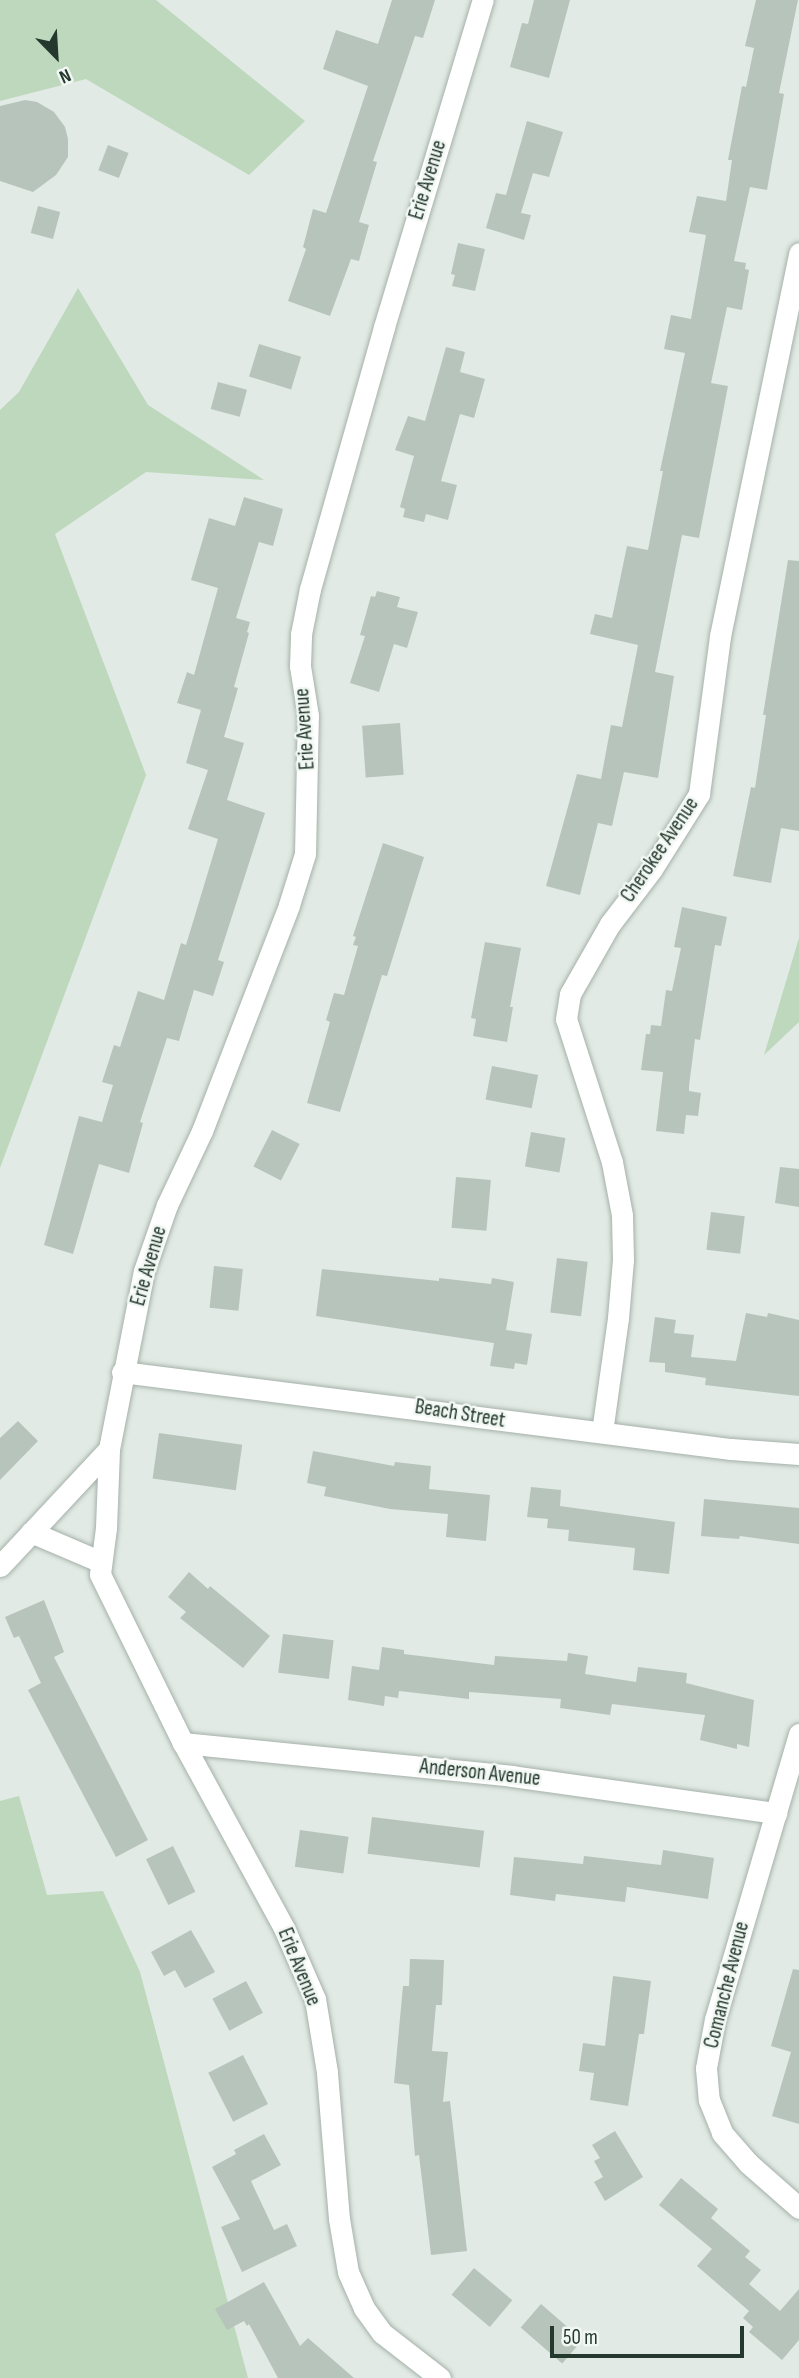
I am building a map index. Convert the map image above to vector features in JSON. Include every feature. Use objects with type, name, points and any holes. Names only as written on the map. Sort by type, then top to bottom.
[{"type":"street","name":"Erie Avenue","points":[[440,2378],[382,2333],[364,2308],[348,2272],[339,2219],[327,2072],[315,1999],[284,1928],[183,1743],[100,1574],[106,1528],[109,1449],[117,1421],[122,1372],[144,1271],[167,1205],[202,1131],[289,905],[305,854],[308,716],[300,666],[301,634],[310,589],[384,327],[483,0]]},
{"type":"street","name":"Cherokee Avenue","points":[[602,1432],[618,1318],[623,1260],[622,1215],[612,1162],[566,1019],[570,993],[610,924],[652,869],[699,794],[720,636],[799,253]]},
{"type":"street","name":"Beach Street","points":[[122,1372],[731,1449],[799,1454]]},
{"type":"street","name":"Erie Avenue","points":[[0,1566],[109,1449]]},
{"type":"street","points":[[32,1532],[101,1562]]},
{"type":"street","name":"Comanche Avenue","points":[[799,1734],[715,2019],[706,2068],[709,2100],[722,2133],[748,2163],[799,2208]]},
{"type":"street","name":"Anderson Avenue","points":[[183,1743],[512,1776],[776,1813]]},
{"type":"green space","points":[[0,0],[156,0],[305,121],[249,175],[86,79],[0,101]]},
{"type":"green space","points":[[78,288],[148,405],[264,480],[146,472],[55,534],[146,775],[0,1168],[0,410],[19,392]]},
{"type":"green space","points":[[799,938],[799,1022],[764,1055]]},
{"type":"green space","points":[[19,1796],[47,1895],[103,1891],[140,1972],[248,2378],[0,2378],[0,1801]]},
{"type":"building","points":[[392,0],[435,0],[423,38],[415,36],[373,161],[377,162],[359,222],[369,225],[359,261],[351,259],[330,316],[288,301],[306,249],[303,247],[313,209],[326,213],[368,86],[323,69],[336,30],[378,44]]},
{"type":"building","points":[[534,0],[570,0],[549,78],[510,67],[522,23],[528,24]]},
{"type":"building","points":[[756,0],[798,0],[779,93],[784,94],[767,190],[750,187],[734,261],[746,263],[745,269],[749,270],[742,310],[727,307],[711,383],[728,386],[699,538],[682,535],[655,672],[674,676],[658,778],[624,772],[612,826],[598,823],[580,895],[546,886],[577,774],[601,779],[611,725],[622,727],[638,645],[590,634],[595,614],[612,618],[627,546],[648,550],[663,471],[660,471],[685,353],[664,349],[671,315],[691,319],[706,235],[689,232],[697,196],[726,201],[732,160],[728,160],[742,86],[746,87],[754,48],[745,46]]},
{"type":"building","points":[[25,100],[37,102],[54,112],[65,127],[68,139],[68,157],[56,175],[33,192],[0,181],[0,106]]},
{"type":"building","points":[[527,121],[563,132],[549,177],[533,173],[521,213],[531,215],[524,240],[486,228],[496,193],[506,195]]},
{"type":"building","points":[[108,145],[129,153],[119,178],[98,170]]},
{"type":"building","points":[[38,206],[60,212],[53,239],[31,233]]},
{"type":"building","points":[[458,243],[485,249],[475,291],[452,286],[455,275],[451,274]]},
{"type":"building","points":[[259,344],[301,357],[291,389],[249,377]]},
{"type":"building","points":[[446,347],[465,352],[460,372],[485,379],[474,418],[460,414],[441,481],[457,485],[448,520],[426,514],[424,522],[403,517],[405,509],[400,507],[414,456],[395,450],[408,416],[425,421]]},
{"type":"building","points":[[218,382],[247,390],[240,417],[211,409]]},
{"type":"building","points":[[244,497],[283,509],[273,546],[259,542],[236,618],[250,622],[249,633],[234,687],[238,688],[224,737],[244,743],[227,800],[265,813],[218,960],[224,962],[213,996],[194,990],[179,1041],[167,1038],[140,1122],[143,1123],[129,1173],[99,1164],[73,1254],[44,1245],[79,1116],[102,1122],[113,1085],[102,1082],[114,1045],[120,1047],[138,991],[164,1000],[181,943],[186,945],[218,839],[188,829],[208,770],[186,763],[201,710],[177,703],[187,672],[194,675],[218,588],[191,580],[209,518],[235,526]]},
{"type":"building","points":[[788,560],[799,561],[799,831],[781,828],[771,883],[733,876],[751,787],[755,788],[766,715],[763,715]]},
{"type":"building","points":[[377,591],[400,597],[397,607],[418,612],[407,648],[394,644],[379,692],[350,683],[365,636],[360,635],[371,596],[375,597]]},
{"type":"building","points":[[400,723],[404,775],[366,778],[362,726]]},
{"type":"building","points":[[383,843],[424,857],[387,976],[382,975],[340,1112],[307,1103],[330,1022],[326,1020],[334,993],[344,995],[358,946],[353,945],[356,937],[353,936]]},
{"type":"building","points":[[682,907],[727,917],[721,946],[715,945],[700,1040],[695,1039],[689,1091],[701,1093],[698,1116],[686,1115],[684,1134],[656,1131],[663,1072],[641,1070],[646,1034],[650,1034],[651,1025],[661,1026],[666,990],[672,991],[681,948],[674,947]]},
{"type":"building","points":[[485,942],[521,948],[510,1007],[513,1007],[507,1042],[473,1036],[476,1019],[471,1018]]},
{"type":"building","points":[[492,1066],[538,1075],[532,1108],[486,1099]]},
{"type":"building","points":[[272,1130],[300,1144],[281,1181],[253,1167]]},
{"type":"building","points":[[531,1132],[565,1138],[559,1173],[525,1166]]},
{"type":"building","points":[[780,1167],[799,1169],[799,1207],[775,1203]]},
{"type":"building","points":[[456,1177],[491,1180],[486,1231],[452,1228]]},
{"type":"building","points":[[711,1212],[745,1216],[740,1254],[706,1250]]},
{"type":"building","points":[[557,1258],[588,1262],[581,1316],[550,1313]]},
{"type":"building","points":[[214,1266],[243,1269],[238,1311],[210,1308]]},
{"type":"building","points":[[322,1269],[439,1281],[439,1278],[491,1284],[492,1278],[514,1282],[506,1330],[532,1334],[527,1365],[515,1363],[514,1369],[490,1366],[494,1343],[316,1316]]},
{"type":"building","points":[[746,1313],[767,1317],[768,1313],[799,1320],[799,1396],[705,1385],[706,1378],[665,1372],[665,1363],[649,1362],[655,1317],[676,1320],[674,1333],[694,1335],[691,1357],[736,1361]]},
{"type":"building","points":[[18,1421],[38,1441],[0,1480],[0,1438]]},
{"type":"building","points":[[159,1433],[242,1445],[236,1490],[153,1479]]},
{"type":"building","points":[[313,1451],[394,1466],[395,1462],[431,1466],[429,1489],[490,1495],[486,1541],[446,1537],[448,1514],[390,1509],[324,1496],[326,1487],[307,1483]]},
{"type":"building","points":[[531,1487],[561,1490],[560,1506],[675,1522],[669,1574],[633,1570],[635,1548],[568,1541],[569,1530],[547,1528],[548,1519],[527,1517]]},
{"type":"building","points":[[704,1499],[799,1508],[799,1544],[740,1536],[739,1539],[701,1536]]},
{"type":"building","points":[[189,1572],[270,1636],[243,1668],[180,1618],[186,1612],[168,1597]]},
{"type":"building","points":[[44,1600],[64,1652],[54,1657],[148,1840],[116,1857],[28,1690],[41,1683],[19,1636],[14,1638],[5,1617]]},
{"type":"building","points":[[283,1634],[334,1640],[329,1679],[278,1673]]},
{"type":"building","points":[[382,1647],[404,1650],[404,1654],[494,1665],[495,1656],[567,1661],[568,1653],[588,1656],[585,1674],[636,1682],[638,1667],[687,1673],[686,1683],[754,1700],[749,1747],[737,1744],[737,1749],[700,1740],[705,1715],[612,1704],[610,1715],[560,1708],[561,1699],[469,1692],[469,1699],[399,1691],[398,1698],[385,1696],[384,1706],[348,1700],[352,1666],[379,1670]]},
{"type":"building","points":[[372,1817],[484,1831],[480,1867],[367,1854]]},
{"type":"building","points":[[300,1830],[349,1837],[343,1873],[295,1867]]},
{"type":"building","points":[[173,1846],[195,1892],[168,1905],[146,1859]]},
{"type":"building","points":[[663,1850],[714,1858],[708,1899],[627,1887],[625,1902],[556,1894],[555,1901],[510,1895],[514,1857],[583,1864],[584,1856],[661,1865]]},
{"type":"building","points":[[191,1930],[215,1972],[185,1988],[175,1970],[164,1976],[151,1952]]},
{"type":"building","points":[[410,1959],[444,1960],[442,2005],[436,2005],[432,2051],[448,2052],[443,2102],[450,2101],[467,2251],[431,2255],[419,2155],[415,2156],[409,2085],[394,2083],[403,1986],[409,1986]]},
{"type":"building","points":[[793,1969],[799,1970],[799,2124],[772,2116],[791,2052],[771,2046]]},
{"type":"building","points":[[613,1976],[651,1981],[644,2034],[639,2034],[628,2106],[590,2100],[594,2073],[579,2071],[583,2043],[605,2046]]},
{"type":"building","points":[[246,1981],[263,2013],[229,2031],[212,1999]]},
{"type":"building","points":[[243,2055],[268,2104],[233,2122],[208,2073]]},
{"type":"building","points":[[615,2131],[643,2177],[605,2201],[594,2182],[603,2177],[594,2161],[600,2158],[592,2145]]},
{"type":"building","points":[[264,2134],[281,2165],[251,2181],[274,2230],[287,2224],[297,2246],[242,2272],[221,2227],[240,2219],[212,2167],[236,2154],[234,2150]]},
{"type":"building","points":[[681,2178],[718,2209],[711,2218],[750,2251],[745,2257],[761,2270],[749,2284],[780,2311],[799,2289],[799,2340],[782,2360],[749,2332],[753,2327],[743,2318],[749,2311],[697,2266],[712,2249],[659,2205]]},
{"type":"building","points":[[474,2268],[512,2300],[490,2327],[452,2295]]},
{"type":"building","points":[[264,2282],[300,2346],[308,2338],[354,2378],[278,2378],[249,2324],[247,2326],[244,2321],[227,2330],[215,2309]]},
{"type":"building","points":[[541,2304],[583,2340],[562,2363],[521,2327]]}]
